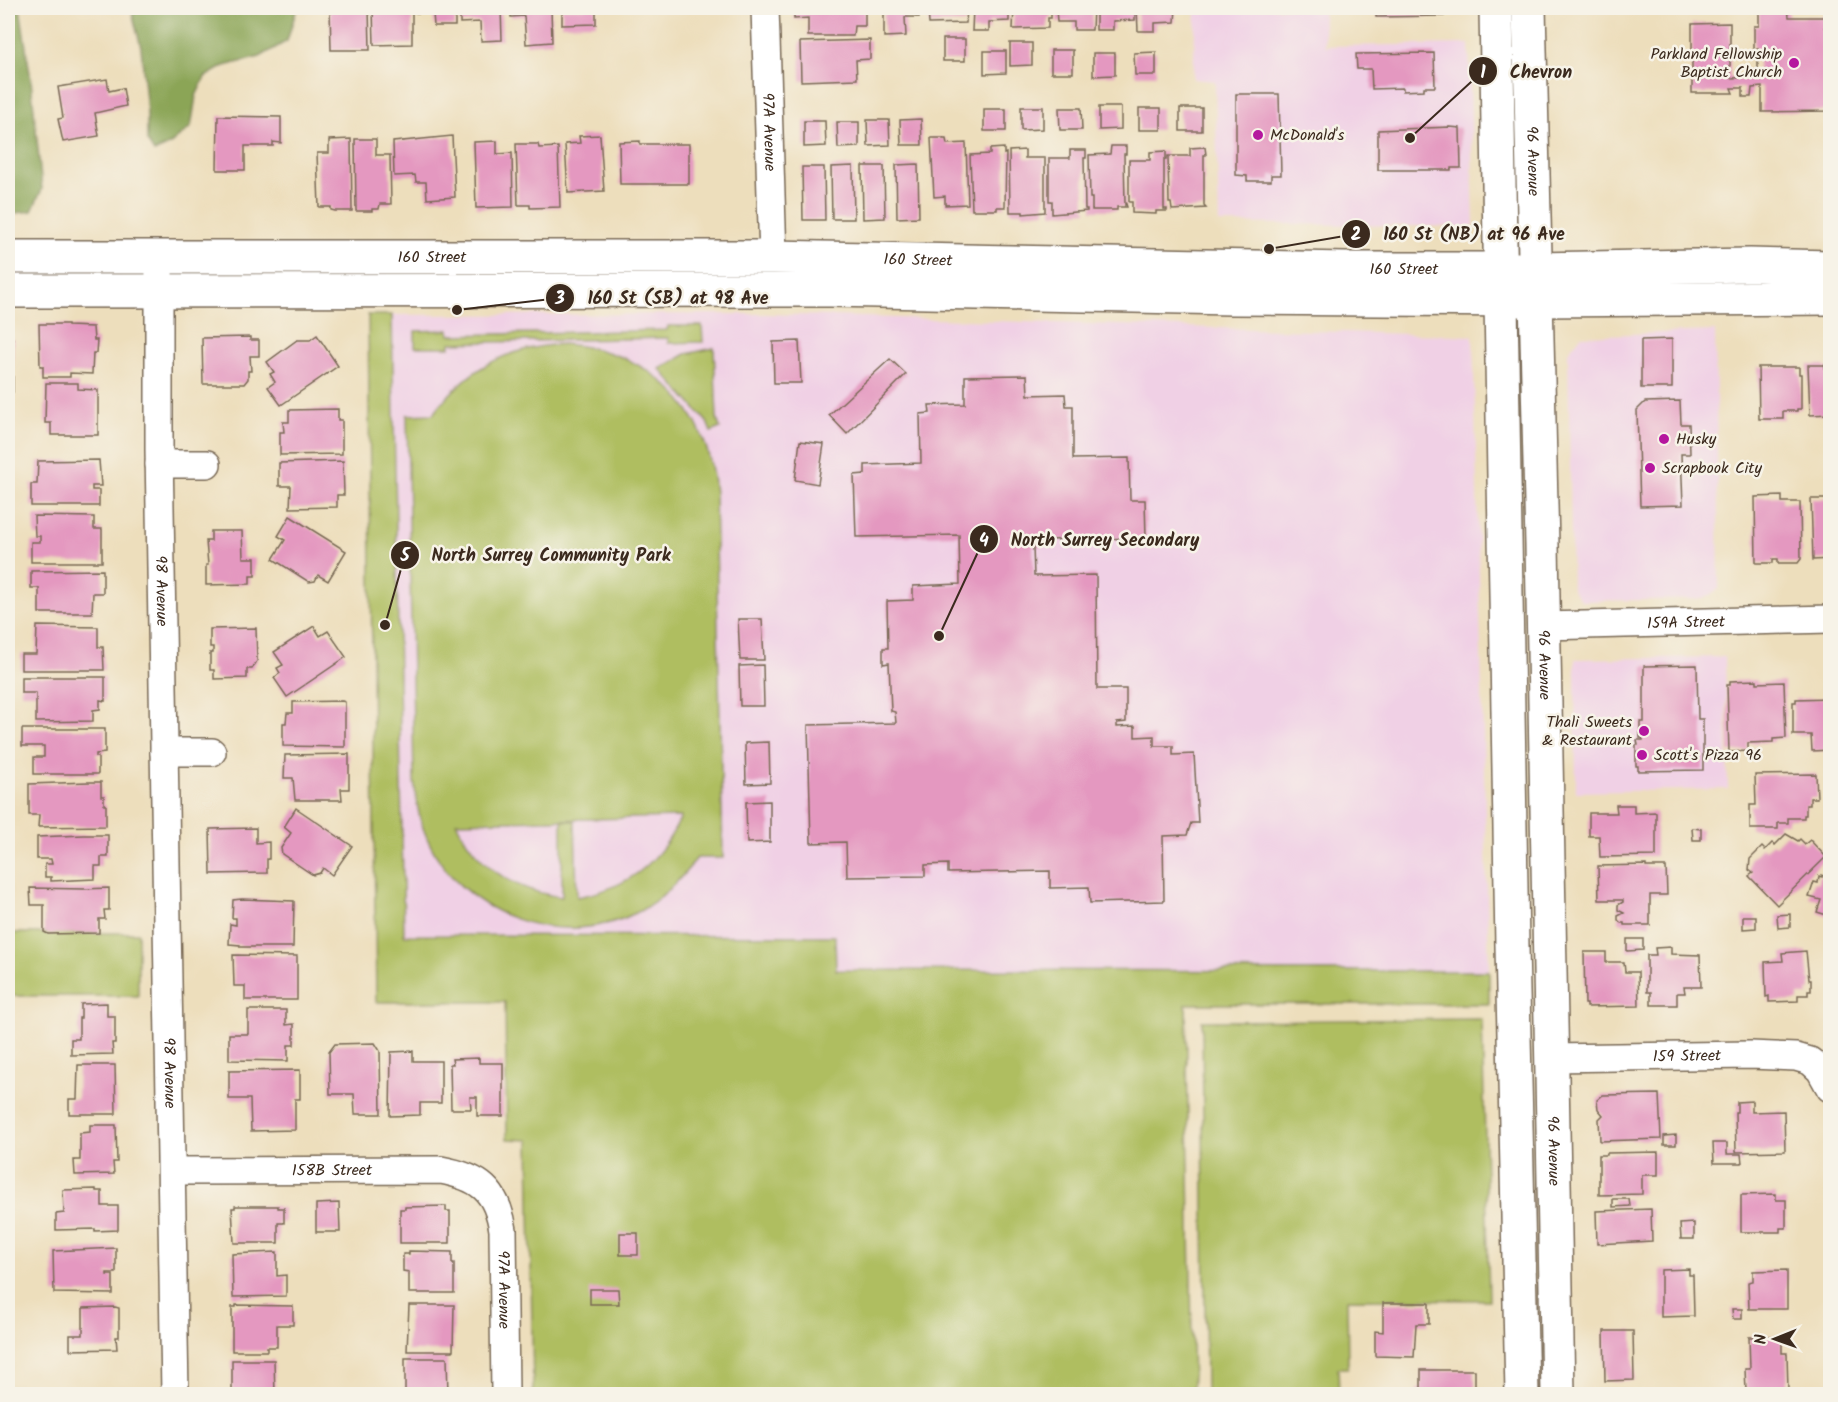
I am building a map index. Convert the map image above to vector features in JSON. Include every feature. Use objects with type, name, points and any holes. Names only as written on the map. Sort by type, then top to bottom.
[{"type":"main road","points":[[1496,8],[1522,1395]]},
{"type":"main road","name":"96 Avenue","points":[[1529,8],[1537,285],[1558,1395]]},
{"type":"main road","name":"160 Street","points":[[8,256],[773,257],[1218,267],[1501,284],[1830,298]]},
{"type":"main road","name":"160 Street","points":[[1537,285],[1750,265],[1830,267]]},
{"type":"main road","name":"160 Street","points":[[8,291],[830,291],[1221,298],[1501,284]]},
{"type":"street","name":"97A Avenue","points":[[765,8],[773,257]]},
{"type":"street","name":"98 Avenue","points":[[159,257],[159,464],[175,1395]]},
{"type":"street","points":[[159,464],[207,464]]},
{"type":"street","name":"159A Street","points":[[1544,626],[1830,619]]},
{"type":"street","points":[[164,752],[212,752]]},
{"type":"street","name":"159 Street","points":[[1551,1058],[1750,1055],[1796,1057],[1810,1061],[1825,1079]]},
{"type":"street","name":"158B Street","points":[[172,1171],[441,1170],[470,1177],[488,1190]]},
{"type":"street","name":"97A Avenue","points":[[488,1190],[499,1207],[503,1230],[505,1395]]},
{"type":"shaded area","points":[[1196,8],[1323,8],[1325,46],[1469,44],[1474,227],[1219,223],[1215,81],[1193,79]]},
{"type":"shaded area","points":[[766,314],[1473,336],[1489,971],[835,970],[834,936],[404,935],[392,315]]},
{"type":"shaded area","points":[[1715,331],[1719,589],[1703,599],[1582,601],[1572,589],[1568,352],[1581,336]]},
{"type":"shaded area","points":[[1725,657],[1728,789],[1576,792],[1575,659]]},
{"type":"green space","points":[[8,8],[20,8],[31,80],[42,189],[32,211],[8,214]]},
{"type":"green space","points":[[131,8],[297,8],[287,41],[260,57],[224,66],[205,77],[196,96],[191,127],[169,145],[154,152],[147,141],[147,111],[141,47]]},
{"type":"green space","points":[[368,315],[392,315],[404,935],[835,936],[836,970],[1489,971],[1489,1004],[1186,1004],[1193,1394],[533,1394],[529,1140],[507,1139],[505,1002],[376,1002]]},
{"type":"green space","points":[[668,326],[702,326],[703,342],[668,343],[668,338],[450,343],[450,347],[415,347],[415,331],[449,330],[450,335],[667,330]]},
{"type":"green space","points":[[563,344],[595,349],[623,358],[648,371],[670,388],[687,409],[701,434],[710,462],[715,494],[723,858],[697,858],[671,888],[640,911],[610,923],[578,928],[546,926],[516,919],[487,905],[462,886],[441,862],[425,833],[419,814],[414,780],[407,415],[433,414],[460,384],[489,363],[523,350]],"holes":[[[681,817],[672,834],[652,861],[627,880],[595,893],[577,897],[575,821],[562,821],[562,897],[529,889],[499,874],[475,852],[456,822]]]},
{"type":"green space","points":[[714,348],[717,418],[720,428],[711,432],[707,422],[660,369],[686,354]]},
{"type":"green space","points":[[8,933],[138,933],[138,996],[8,996]]},
{"type":"green space","points":[[1482,1019],[1489,1300],[1347,1299],[1348,1368],[1338,1368],[1339,1394],[1206,1394],[1202,1021]]},
{"type":"building","points":[[330,8],[369,8],[370,50],[331,50]]},
{"type":"building","points":[[373,8],[412,8],[412,44],[374,45]]},
{"type":"building","points":[[416,8],[455,8],[455,26],[434,26],[433,13],[416,13]]},
{"type":"building","points":[[460,8],[501,8],[502,40],[481,41],[480,22],[460,23]]},
{"type":"building","points":[[510,8],[551,8],[552,42],[526,44],[524,16],[511,17]]},
{"type":"building","points":[[562,8],[596,8],[596,24],[562,25]]},
{"type":"building","points":[[794,8],[865,8],[865,26],[854,26],[853,36],[808,36],[808,18],[794,19]]},
{"type":"building","points":[[884,8],[919,8],[919,17],[905,17],[906,36],[884,37]]},
{"type":"building","points":[[928,8],[967,8],[966,23],[929,24]]},
{"type":"building","points":[[973,8],[1009,8],[1009,21],[989,22],[989,31],[972,31]]},
{"type":"building","points":[[1014,8],[1051,8],[1048,28],[1013,29]]},
{"type":"building","points":[[1056,8],[1093,8],[1092,30],[1074,30],[1074,22],[1057,22]]},
{"type":"building","points":[[1096,8],[1135,8],[1135,20],[1113,21],[1113,30],[1096,30]]},
{"type":"building","points":[[1137,8],[1176,8],[1175,22],[1155,23],[1155,31],[1138,31]]},
{"type":"building","points":[[1376,8],[1444,8],[1444,16],[1376,17]]},
{"type":"building","name":"Parkland Fellowship Baptist Church","points":[[1759,8],[1788,8],[1789,17],[1825,17],[1825,27],[1830,27],[1830,111],[1762,112],[1762,87],[1752,88],[1751,97],[1743,97],[1743,88],[1731,88],[1733,93],[1692,93],[1692,24],[1730,23],[1730,78],[1758,77],[1758,48],[1754,49],[1754,26],[1759,26]]},
{"type":"building","points":[[943,39],[965,39],[965,61],[943,61]]},
{"type":"building","points":[[870,40],[870,59],[856,60],[857,79],[801,81],[800,42]]},
{"type":"building","points":[[1010,43],[1032,43],[1032,65],[1010,66]]},
{"type":"building","points":[[1051,50],[1073,50],[1073,73],[1051,73]]},
{"type":"building","points":[[984,51],[1006,51],[1006,73],[984,74]]},
{"type":"building","points":[[1156,52],[1156,75],[1135,75],[1134,53]]},
{"type":"building","points":[[1093,53],[1115,53],[1115,75],[1093,76]]},
{"type":"building","points":[[1434,53],[1435,87],[1424,87],[1424,90],[1372,89],[1371,69],[1357,69],[1356,54]]},
{"type":"building","points":[[107,79],[109,91],[123,88],[126,106],[95,113],[99,136],[63,142],[58,119],[63,118],[58,87]]},
{"type":"building","name":"McDonald's","points":[[1236,94],[1279,94],[1281,175],[1271,175],[1271,181],[1247,181],[1247,176],[1236,175]]},
{"type":"building","points":[[1021,107],[1043,107],[1043,129],[1021,130]]},
{"type":"building","points":[[1099,107],[1121,107],[1121,129],[1099,130]]},
{"type":"building","points":[[1059,108],[1081,108],[1082,130],[1060,130]]},
{"type":"building","points":[[1139,108],[1161,108],[1161,130],[1139,130]]},
{"type":"building","points":[[1180,108],[1202,108],[1202,131],[1180,131]]},
{"type":"building","points":[[984,109],[1006,109],[1006,131],[984,131]]},
{"type":"building","points":[[218,116],[281,117],[281,143],[273,142],[273,146],[245,146],[245,170],[217,170]]},
{"type":"building","points":[[921,119],[922,145],[901,145],[900,120]]},
{"type":"building","points":[[867,120],[889,120],[890,145],[868,146]]},
{"type":"building","points":[[804,121],[825,121],[826,146],[804,147]]},
{"type":"building","points":[[837,122],[859,122],[859,147],[838,148]]},
{"type":"building","points":[[1460,128],[1461,168],[1378,170],[1378,130]]},
{"type":"building","points":[[600,135],[604,191],[568,193],[565,144],[580,143],[579,136]]},
{"type":"building","points":[[452,136],[455,197],[427,199],[426,182],[416,182],[415,175],[394,176],[393,142]]},
{"type":"building","points":[[931,138],[946,139],[947,144],[966,143],[968,204],[945,205],[945,196],[934,197]]},
{"type":"building","points":[[351,139],[352,211],[335,211],[331,210],[331,207],[319,207],[317,153],[329,153],[329,140]]},
{"type":"building","points":[[355,139],[376,139],[376,155],[390,155],[391,204],[380,204],[379,209],[372,209],[372,211],[356,211]]},
{"type":"building","points":[[497,141],[497,154],[512,153],[513,207],[476,208],[474,142]]},
{"type":"building","points":[[640,141],[640,144],[689,144],[689,184],[620,184],[619,142]]},
{"type":"building","points":[[516,144],[538,144],[539,148],[558,147],[560,207],[530,208],[530,205],[518,205]]},
{"type":"building","points":[[1111,146],[1126,146],[1126,154],[1124,154],[1125,205],[1127,207],[1117,207],[1117,210],[1092,210],[1089,155],[1110,154]]},
{"type":"building","points":[[1205,147],[1204,206],[1206,208],[1172,210],[1171,203],[1169,203],[1168,156],[1190,156],[1190,148]]},
{"type":"building","points":[[1004,148],[1004,154],[1006,153],[1005,207],[997,207],[997,210],[972,210],[970,155],[990,154],[990,149]]},
{"type":"building","points":[[1025,150],[1025,158],[1045,158],[1045,212],[1023,214],[1023,212],[1010,212],[1009,151]]},
{"type":"building","points":[[1070,150],[1086,150],[1086,158],[1084,158],[1085,209],[1087,211],[1052,214],[1052,201],[1049,201],[1049,158],[1070,158]]},
{"type":"building","points":[[1166,151],[1164,209],[1167,211],[1156,211],[1156,214],[1132,213],[1132,202],[1129,202],[1129,160],[1150,160],[1150,152]]},
{"type":"building","points":[[918,164],[919,217],[897,218],[896,165]]},
{"type":"building","points":[[853,166],[854,219],[832,219],[831,167]]},
{"type":"building","points":[[862,166],[884,166],[885,218],[863,219]]},
{"type":"building","points":[[802,167],[824,167],[825,220],[803,220]]},
{"type":"building","points":[[39,324],[93,327],[94,340],[97,340],[96,353],[93,353],[92,374],[70,373],[70,377],[43,377],[43,366],[40,366]]},
{"type":"building","points":[[317,335],[338,366],[281,405],[268,387],[275,382],[270,374],[274,372],[267,362],[297,340],[310,340]]},
{"type":"building","points":[[250,337],[250,340],[259,340],[259,356],[250,356],[251,371],[248,371],[248,379],[244,384],[203,384],[202,338]]},
{"type":"building","points":[[8,339],[13,339],[13,392],[8,392]]},
{"type":"building","name":"Husky","points":[[1672,339],[1672,388],[1641,388],[1641,340]]},
{"type":"building","points":[[799,341],[801,383],[774,383],[773,342]]},
{"type":"building","points":[[890,359],[906,374],[847,434],[829,415]]},
{"type":"building","points":[[1808,365],[1825,365],[1825,368],[1830,368],[1830,414],[1810,415]]},
{"type":"building","points":[[1758,367],[1799,367],[1801,409],[1783,411],[1783,419],[1759,419]]},
{"type":"building","points":[[1027,375],[1028,395],[1065,394],[1066,406],[1073,406],[1073,459],[1129,458],[1130,500],[1145,500],[1146,538],[1041,540],[1041,546],[1033,546],[1034,576],[1096,575],[1097,689],[1126,689],[1126,722],[1117,723],[1117,727],[1135,726],[1135,737],[1154,736],[1154,746],[1173,746],[1173,755],[1194,754],[1198,823],[1191,823],[1187,835],[1163,836],[1164,901],[1090,903],[1089,887],[1050,888],[1050,871],[948,873],[948,864],[925,865],[925,876],[847,877],[846,842],[811,843],[808,725],[896,723],[895,712],[891,711],[889,663],[883,664],[883,648],[888,648],[887,601],[913,600],[913,586],[960,584],[959,535],[856,537],[854,475],[865,474],[865,465],[921,463],[920,414],[930,413],[929,405],[965,404],[965,376]]},
{"type":"building","points":[[46,383],[78,383],[78,389],[98,390],[98,435],[51,435],[51,423],[45,423]]},
{"type":"building","name":"Husky","points":[[1680,401],[1681,424],[1689,424],[1690,454],[1681,454],[1683,505],[1640,506],[1637,410],[1645,402]]},
{"type":"building","points":[[338,409],[338,420],[342,420],[342,454],[280,455],[280,432],[284,432],[283,422],[289,422],[289,410]]},
{"type":"building","points":[[800,441],[824,444],[818,484],[795,480]]},
{"type":"building","points":[[99,460],[101,486],[92,486],[92,490],[99,490],[99,506],[31,506],[31,484],[37,484],[38,461]]},
{"type":"building","points":[[343,461],[344,495],[337,495],[337,507],[290,508],[291,486],[279,486],[279,463]]},
{"type":"building","points":[[1782,496],[1782,502],[1800,502],[1801,559],[1798,563],[1778,563],[1778,559],[1773,559],[1773,563],[1756,563],[1755,497]]},
{"type":"building","points":[[1811,499],[1830,499],[1830,559],[1813,560]]},
{"type":"building","points":[[34,516],[94,517],[94,529],[102,529],[102,562],[31,562],[31,542],[40,542],[40,536],[35,536]]},
{"type":"building","points":[[290,516],[346,551],[328,581],[318,575],[315,581],[309,582],[273,559],[285,540],[278,536]]},
{"type":"building","points":[[211,531],[242,531],[243,558],[255,558],[255,576],[250,576],[250,584],[206,585],[206,565],[208,565],[206,541],[211,541]]},
{"type":"building","points":[[103,570],[103,593],[93,593],[92,613],[39,613],[39,588],[31,588],[31,571]]},
{"type":"building","points":[[738,619],[762,619],[764,660],[740,660]]},
{"type":"building","points":[[37,626],[98,627],[98,647],[103,647],[104,670],[21,670],[21,654],[36,654]]},
{"type":"building","points":[[314,626],[320,636],[328,631],[346,657],[287,697],[274,678],[280,673],[277,668],[283,665],[274,652]]},
{"type":"building","points":[[256,628],[257,661],[252,669],[247,669],[247,678],[214,679],[214,670],[210,670],[210,653],[213,653],[213,647],[210,647],[210,629]]},
{"type":"building","points":[[763,665],[764,706],[740,706],[739,666]]},
{"type":"building","points":[[1697,665],[1698,719],[1703,719],[1703,770],[1638,771],[1636,745],[1638,745],[1637,740],[1643,740],[1640,738],[1640,722],[1644,722],[1644,666]]},
{"type":"building","points":[[21,677],[105,677],[105,701],[100,700],[100,709],[93,710],[93,721],[36,722],[36,693],[21,693]]},
{"type":"building","points":[[1757,680],[1757,683],[1784,682],[1786,738],[1773,739],[1773,742],[1748,743],[1748,751],[1729,752],[1727,685],[1730,685],[1730,681]]},
{"type":"building","points":[[1830,698],[1830,750],[1812,751],[1811,735],[1793,735],[1793,702],[1796,702],[1796,699]]},
{"type":"building","points":[[293,702],[345,702],[345,747],[283,746],[283,723],[286,723],[287,713],[293,713]]},
{"type":"building","points":[[22,729],[105,729],[105,753],[96,754],[98,774],[34,774],[34,757],[44,757],[44,746],[22,746]]},
{"type":"building","points":[[769,742],[770,783],[746,784],[745,743]]},
{"type":"building","points":[[349,754],[349,789],[341,789],[342,800],[295,800],[293,778],[284,778],[285,755]]},
{"type":"building","points":[[1816,774],[1817,798],[1810,798],[1810,805],[1806,805],[1804,818],[1788,818],[1788,823],[1778,823],[1778,829],[1750,829],[1750,805],[1756,805],[1755,775]]},
{"type":"building","points":[[101,782],[101,796],[104,796],[104,805],[106,805],[106,826],[38,827],[39,815],[29,815],[29,784]]},
{"type":"building","points":[[770,801],[770,842],[747,843],[746,802]]},
{"type":"building","points":[[1616,805],[1634,805],[1634,813],[1656,812],[1656,856],[1600,857],[1599,836],[1589,836],[1589,813],[1617,813]]},
{"type":"building","points":[[296,808],[352,846],[332,875],[323,868],[320,873],[313,875],[282,854],[281,848],[291,833],[284,827]]},
{"type":"building","points":[[256,828],[256,843],[269,842],[267,873],[211,874],[210,829]]},
{"type":"building","points":[[1692,828],[1701,829],[1701,840],[1693,840]]},
{"type":"building","points":[[1786,834],[1798,841],[1800,839],[1805,844],[1810,840],[1826,857],[1777,905],[1749,876],[1753,873],[1749,870],[1750,859],[1762,847],[1765,850],[1772,843],[1775,845]]},
{"type":"building","points":[[108,835],[108,857],[101,857],[101,866],[95,866],[95,879],[51,881],[51,877],[45,877],[45,864],[52,864],[51,859],[37,859],[37,837]]},
{"type":"building","points":[[1646,865],[1646,867],[1666,867],[1667,895],[1650,895],[1650,925],[1624,925],[1618,920],[1618,916],[1624,913],[1618,910],[1618,905],[1623,900],[1599,900],[1598,866]]},
{"type":"building","points":[[1822,875],[1830,878],[1830,916],[1817,912],[1821,900],[1809,897],[1814,882],[1818,883],[1819,876],[1822,877]]},
{"type":"building","points":[[30,888],[109,888],[109,910],[104,910],[105,919],[99,919],[99,933],[48,934],[44,932],[44,905],[31,905]]},
{"type":"building","points":[[233,900],[294,901],[293,947],[240,947],[240,945],[229,944],[230,924],[236,925],[236,918],[232,918]]},
{"type":"building","points":[[1790,914],[1790,927],[1778,928],[1777,915]]},
{"type":"building","points":[[1743,916],[1756,916],[1756,928],[1743,929]]},
{"type":"building","points":[[1627,939],[1643,939],[1643,950],[1627,951]]},
{"type":"building","points":[[1671,947],[1671,954],[1700,955],[1701,987],[1684,987],[1685,993],[1677,993],[1677,1005],[1651,1005],[1651,992],[1647,992],[1647,955],[1656,955],[1655,948]]},
{"type":"building","points":[[1806,951],[1811,991],[1808,991],[1808,995],[1798,995],[1798,1001],[1769,1002],[1769,996],[1766,997],[1765,962],[1783,961],[1782,953]]},
{"type":"building","points":[[1584,952],[1606,952],[1606,962],[1624,962],[1625,972],[1638,972],[1639,1006],[1587,1007],[1585,1004]]},
{"type":"building","points":[[233,955],[297,956],[297,1000],[245,1000],[245,986],[234,986]]},
{"type":"building","points":[[107,1003],[107,1016],[115,1016],[113,1054],[71,1055],[71,1039],[79,1039],[81,1004]]},
{"type":"building","points":[[248,1010],[286,1010],[286,1025],[294,1024],[294,1045],[288,1045],[288,1061],[229,1060],[229,1034],[248,1034]]},
{"type":"building","points":[[375,1043],[380,1051],[381,1114],[355,1114],[354,1094],[330,1094],[329,1052],[335,1044]]},
{"type":"building","points":[[413,1051],[413,1061],[441,1061],[441,1103],[420,1103],[420,1115],[390,1116],[391,1052]]},
{"type":"building","points":[[479,1058],[479,1063],[503,1063],[503,1116],[477,1116],[477,1097],[470,1097],[471,1109],[451,1109],[450,1064],[453,1064],[452,1059]]},
{"type":"building","points":[[78,1065],[115,1065],[116,1114],[69,1114],[69,1099],[77,1099]]},
{"type":"building","points":[[300,1070],[300,1099],[295,1099],[295,1130],[251,1131],[250,1099],[229,1099],[229,1071]]},
{"type":"building","points":[[1659,1094],[1661,1139],[1600,1141],[1599,1119],[1603,1115],[1598,1109],[1597,1100],[1603,1095]]},
{"type":"building","points":[[1752,1101],[1752,1112],[1784,1111],[1785,1151],[1736,1152],[1737,1102]]},
{"type":"building","points":[[90,1125],[116,1125],[117,1162],[113,1162],[114,1174],[75,1175],[74,1160],[80,1160],[80,1133],[90,1132]]},
{"type":"building","points":[[1676,1135],[1676,1145],[1664,1145],[1664,1136]]},
{"type":"building","points":[[1713,1143],[1727,1143],[1727,1154],[1741,1154],[1742,1163],[1714,1163]]},
{"type":"building","points":[[1658,1152],[1658,1175],[1642,1175],[1642,1194],[1599,1195],[1599,1155]]},
{"type":"building","points":[[96,1189],[96,1191],[102,1191],[102,1206],[118,1206],[118,1230],[56,1230],[56,1214],[64,1213],[63,1190]]},
{"type":"building","points":[[1776,1194],[1776,1200],[1786,1200],[1786,1228],[1780,1228],[1780,1232],[1741,1232],[1741,1195]]},
{"type":"building","points":[[1613,1199],[1629,1199],[1630,1206],[1613,1207]]},
{"type":"building","points":[[339,1203],[340,1232],[316,1232],[316,1204]]},
{"type":"building","points":[[235,1206],[284,1208],[284,1223],[278,1223],[278,1243],[234,1243],[232,1208]]},
{"type":"building","points":[[446,1206],[446,1211],[450,1211],[450,1243],[400,1243],[400,1209]]},
{"type":"building","points":[[1651,1209],[1652,1241],[1597,1244],[1596,1211]]},
{"type":"building","points":[[1694,1223],[1694,1239],[1681,1239],[1680,1224]]},
{"type":"building","points":[[620,1233],[638,1233],[638,1255],[620,1255]]},
{"type":"building","points":[[116,1248],[116,1273],[107,1273],[107,1275],[113,1275],[113,1294],[54,1293],[53,1251]]},
{"type":"building","points":[[409,1251],[452,1252],[454,1293],[409,1293],[409,1272],[403,1271],[403,1254],[409,1254]]},
{"type":"building","points":[[277,1252],[277,1276],[286,1275],[286,1296],[233,1297],[232,1254]]},
{"type":"building","points":[[1689,1269],[1689,1275],[1693,1275],[1694,1316],[1661,1317],[1661,1270]]},
{"type":"building","points":[[1787,1270],[1787,1309],[1749,1309],[1748,1282],[1753,1281],[1753,1271]]},
{"type":"building","points":[[590,1289],[618,1289],[619,1304],[590,1304]]},
{"type":"building","points":[[1383,1303],[1429,1303],[1429,1324],[1416,1324],[1414,1357],[1375,1356],[1375,1331],[1383,1332]]},
{"type":"building","points":[[236,1305],[293,1306],[293,1325],[277,1325],[277,1347],[267,1347],[267,1351],[232,1351],[232,1307]]},
{"type":"building","points":[[409,1305],[454,1305],[453,1351],[407,1351]]},
{"type":"building","points":[[83,1308],[119,1308],[117,1349],[70,1350],[70,1335],[83,1335]]},
{"type":"building","points":[[1732,1309],[1742,1309],[1742,1319],[1733,1319]]},
{"type":"building","points":[[1604,1331],[1633,1331],[1634,1380],[1605,1381]]},
{"type":"building","points":[[1782,1336],[1782,1353],[1787,1353],[1788,1390],[1746,1391],[1745,1369],[1750,1369],[1749,1337]]},
{"type":"building","points":[[405,1358],[447,1358],[448,1394],[405,1394]]},
{"type":"building","points":[[232,1360],[274,1360],[275,1394],[232,1394]]},
{"type":"building","points":[[1421,1370],[1475,1370],[1475,1390],[1452,1390],[1452,1394],[1417,1394],[1417,1389],[1421,1389]]},
{"type":"place","name":"Parkland Fellowship Baptist Church","points":[[1794,63]]},
{"type":"place","name":"McDonald's","points":[[1258,135]]},
{"type":"place","name":"Chevron","points":[[1410,138]]},
{"type":"place","name":"160 St (NB) at 96 Ave","points":[[1269,249]]},
{"type":"place","name":"160 St (SB) at 98 Ave","points":[[457,310]]},
{"type":"place","name":"Husky","points":[[1664,439]]},
{"type":"place","name":"Scrapbook City","points":[[1650,468]]},
{"type":"place","name":"North Surrey Community Park","points":[[385,625]]},
{"type":"place","name":"North Surrey Secondary","points":[[939,636]]},
{"type":"place","name":"Thali Sweets & Restaurant","points":[[1644,731]]},
{"type":"place","name":"Scott's Pizza 96","points":[[1642,755]]}]
